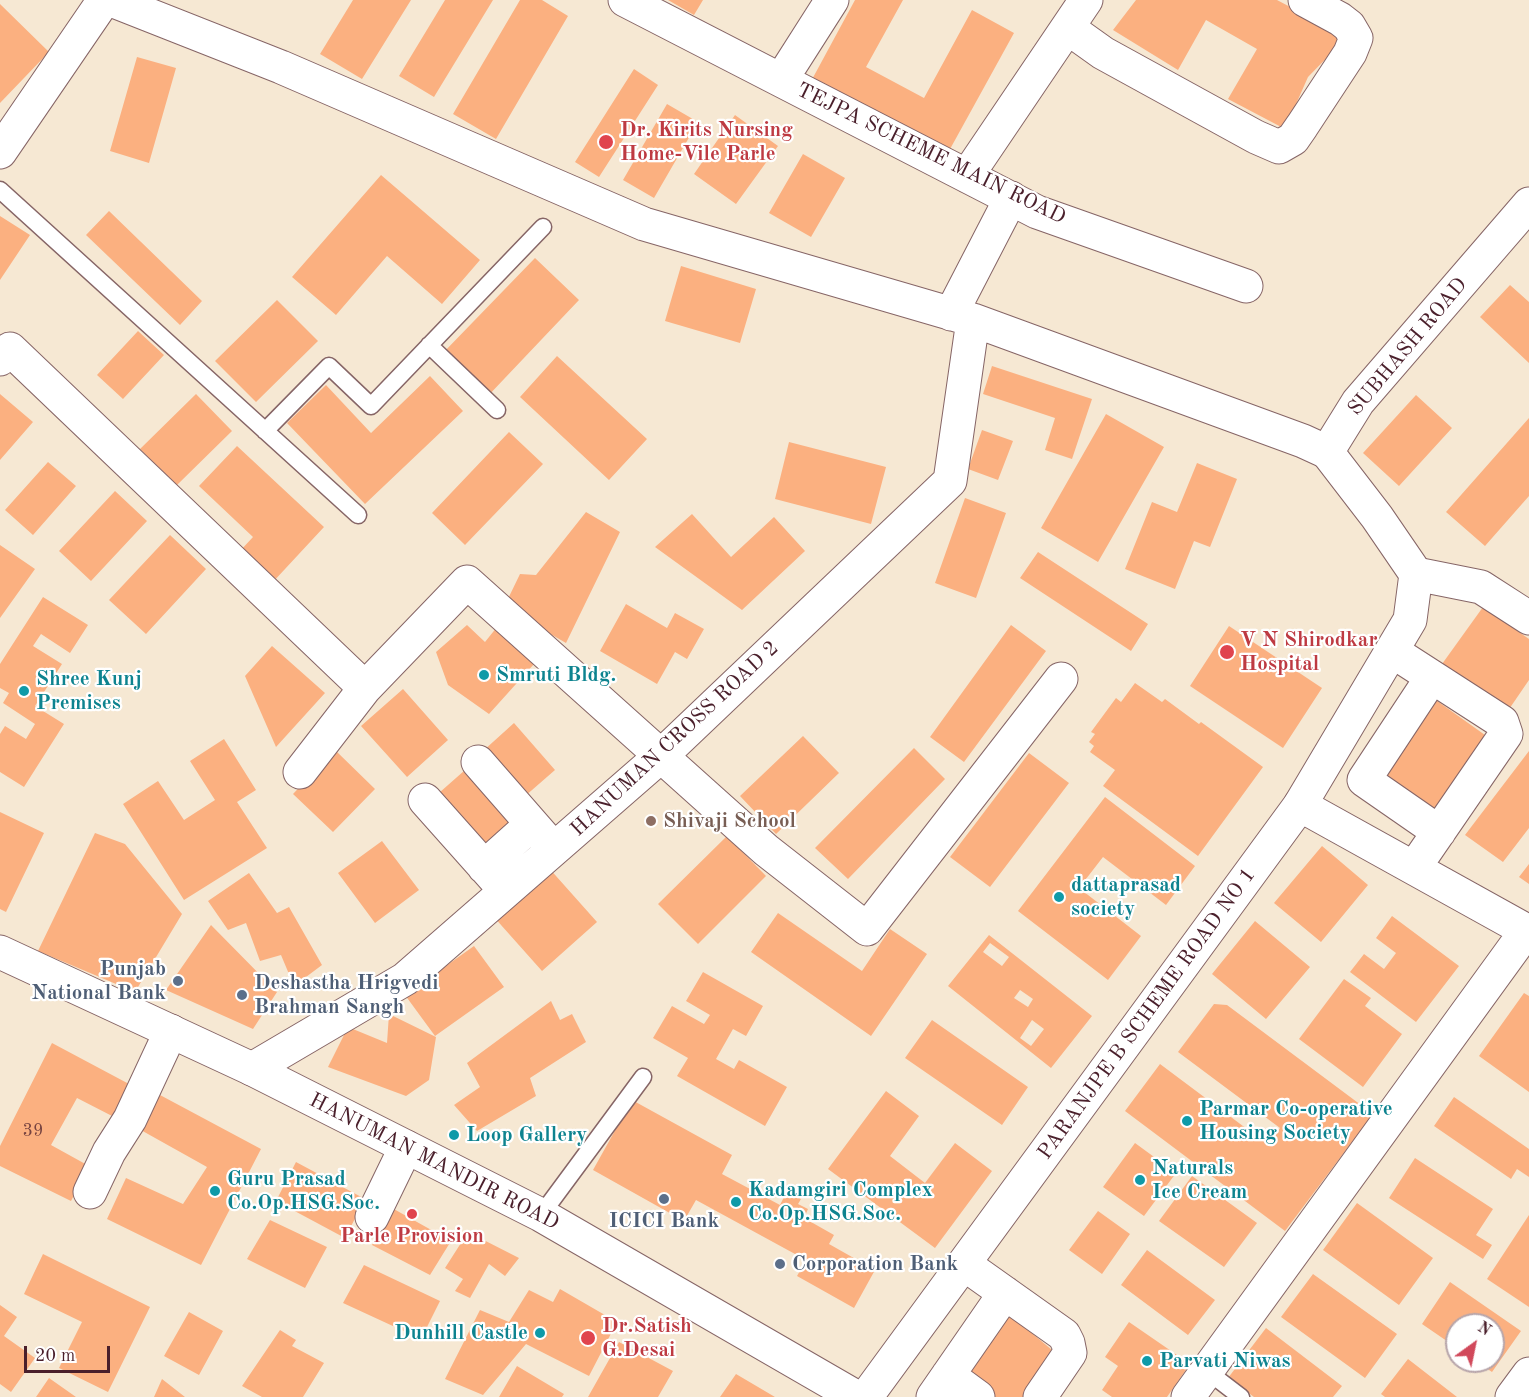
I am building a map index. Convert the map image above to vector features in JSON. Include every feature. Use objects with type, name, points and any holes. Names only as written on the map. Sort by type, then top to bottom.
[{"type":"street","points":[[0,152],[104,0]]},
{"type":"street","points":[[111,0],[281,67],[644,224],[962,317],[1303,441],[1327,452],[1377,517],[1416,574],[1481,587],[1529,618]]},
{"type":"street","name":"TEJPA SCHEME MAIN ROAD","points":[[625,0],[1037,212],[1246,286]]},
{"type":"street","points":[[781,80],[832,0]]},
{"type":"street","points":[[967,176],[1086,0]]},
{"type":"street","points":[[1068,28],[1103,53],[1256,137],[1279,147],[1293,139],[1350,53],[1356,38],[1349,26],[1340,19],[1305,0]]},
{"type":"street","name":"HANUMAN CROSS ROAD 2","points":[[252,1069],[405,979],[662,755],[950,481],[962,317],[1011,198]]},
{"type":"street","name":"SUBHASH ROAD","points":[[1327,452],[1358,402],[1529,204]]},
{"type":"street","points":[[0,359],[10,349],[365,688]]},
{"type":"street","name":"PARANJPE B SCHEME ROAD NO 1","points":[[866,1397],[1300,805],[1410,620],[1416,574]]},
{"type":"street","points":[[300,772],[365,688],[467,582],[766,850],[867,929],[1061,679]]},
{"type":"street","points":[[1392,651],[1502,722],[1506,734],[1414,868]]},
{"type":"street","points":[[1432,677],[1364,780],[1439,832]]},
{"type":"street","points":[[478,762],[554,849]]},
{"type":"street","points":[[425,800],[506,891]]},
{"type":"street","points":[[1188,1397],[1528,931],[1300,805]]},
{"type":"street","points":[[484,867],[532,824]]},
{"type":"street","name":"HANUMAN MANDIR ROAD","points":[[0,952],[252,1069],[541,1215],[856,1397]]},
{"type":"street","points":[[90,1192],[109,1152],[130,1119],[171,1031]]},
{"type":"street","points":[[372,1217],[406,1147]]},
{"type":"street","points":[[964,1264],[1064,1335],[1070,1353],[1040,1397]]},
{"type":"street","points":[[978,1397],[940,1386],[1005,1293]]},
{"type":"street","points":[[1512,1397],[1529,1374]]},
{"type":"lane","points":[[0,190],[358,515]]},
{"type":"lane","points":[[265,431],[329,366],[371,406],[543,227]]},
{"type":"lane","points":[[429,345],[497,410]]},
{"type":"lane","points":[[541,1215],[643,1077]]},
{"type":"lane","points":[[1207,1371],[1241,1397]]},
{"type":"building","points":[[353,0],[411,0],[362,79],[320,54]]},
{"type":"building","points":[[445,0],[493,0],[434,97],[399,76]]},
{"type":"building","points":[[520,0],[542,0],[568,16],[496,139],[453,114]]},
{"type":"building","points":[[668,0],[703,0],[694,15]]},
{"type":"building","points":[[855,0],[903,0],[866,67],[924,98],[972,10],[1014,33],[944,160],[809,85]]},
{"type":"building","points":[[1136,0],[1277,0],[1347,37],[1308,77],[1285,129],[1228,99],[1257,49],[1206,20],[1178,70],[1113,30]]},
{"type":"building","points":[[0,4],[49,52],[0,103]]},
{"type":"building","points":[[137,57],[176,68],[149,163],[110,151]]},
{"type":"building","points":[[634,69],[658,85],[599,177],[575,162]]},
{"type":"building","points":[[667,104],[698,122],[654,198],[623,180]]},
{"type":"building","points":[[735,115],[778,146],[736,204],[694,174]]},
{"type":"building","points":[[803,154],[845,178],[811,237],[769,213]]},
{"type":"building","points":[[381,175],[480,260],[442,304],[387,256],[336,315],[292,277]]},
{"type":"building","points":[[109,211],[202,301],[180,325],[86,235]]},
{"type":"building","points":[[0,216],[30,235],[0,280]]},
{"type":"building","points":[[535,258],[579,300],[486,398],[441,355]]},
{"type":"building","points":[[681,266],[756,289],[740,343],[665,321]]},
{"type":"building","points":[[1510,285],[1529,302],[1529,363],[1480,317]]},
{"type":"building","points":[[277,300],[318,341],[256,402],[215,361]]},
{"type":"building","points":[[138,331],[164,355],[123,399],[97,375]]},
{"type":"building","points":[[557,356],[647,439],[609,480],[520,397]]},
{"type":"building","points":[[992,366],[1092,399],[1072,459],[1045,450],[1055,418],[983,394]]},
{"type":"building","points":[[430,376],[463,411],[365,504],[287,423],[326,385],[371,433]]},
{"type":"building","points":[[0,394],[33,422],[0,460]]},
{"type":"building","points":[[196,394],[232,431],[177,485],[140,449]]},
{"type":"building","points":[[1416,395],[1452,428],[1399,486],[1363,453]]},
{"type":"building","points":[[1106,414],[1164,447],[1098,562],[1041,528]]},
{"type":"building","points":[[1529,418],[1529,496],[1485,546],[1446,512]]},
{"type":"building","points":[[982,430],[1013,441],[998,480],[968,469]]},
{"type":"building","points":[[509,432],[543,464],[465,545],[432,513]]},
{"type":"building","points":[[789,442],[886,467],[871,524],[775,499]]},
{"type":"building","points":[[237,446],[324,527],[272,583],[239,552],[253,537],[199,486]]},
{"type":"building","points":[[48,462],[76,486],[33,535],[5,510]]},
{"type":"building","points":[[1197,463],[1237,479],[1210,547],[1194,541],[1175,589],[1125,569],[1152,502],[1177,512]]},
{"type":"building","points":[[115,491],[147,521],[91,581],[59,551]]},
{"type":"building","points":[[965,498],[1006,513],[976,598],[935,583]]},
{"type":"building","points":[[586,512],[620,532],[566,643],[504,607],[520,574],[536,575]]},
{"type":"building","points":[[692,514],[731,557],[774,517],[805,551],[742,610],[655,547]]},
{"type":"building","points":[[170,535],[206,569],[146,634],[109,600]]},
{"type":"building","points":[[0,545],[35,569],[0,618]]},
{"type":"building","points":[[1038,552],[1148,624],[1131,651],[1020,578]]},
{"type":"building","name":"Shree Kunj Premises","points":[[43,597],[88,625],[70,653],[41,634],[33,646],[62,664],[35,706],[64,724],[24,787],[0,772],[0,734],[5,726],[26,739],[35,724],[3,703],[9,693],[0,688],[0,664]]},
{"type":"building","points":[[626,604],[667,628],[675,613],[704,629],[687,659],[675,652],[657,684],[600,651]]},
{"type":"building","points":[[1483,607],[1529,639],[1529,680],[1503,718],[1437,671]]},
{"type":"building","name":"Smruti Bldg.","points":[[467,625],[485,642],[497,627],[534,664],[489,714],[448,685],[436,652]]},
{"type":"building","points":[[1011,625],[1046,651],[964,762],[930,737]]},
{"type":"building","points":[[1229,626],[1322,688],[1283,748],[1190,686]]},
{"type":"building","points":[[272,646],[325,693],[276,747],[245,676]]},
{"type":"building","points":[[1135,683],[1162,702],[1165,699],[1199,724],[1201,722],[1263,767],[1198,856],[1103,786],[1115,770],[1090,752],[1094,746],[1089,742],[1095,734],[1091,732],[1116,698],[1121,702]]},
{"type":"building","points":[[403,689],[448,740],[407,777],[361,726]]},
{"type":"building","points":[[1433,698],[1492,740],[1433,824],[1374,782]]},
{"type":"building","points":[[514,723],[555,770],[524,797],[483,751]]},
{"type":"building","points":[[803,736],[839,773],[776,834],[740,796]]},
{"type":"building","points":[[224,739],[256,790],[237,802],[267,848],[184,900],[123,804],[158,781],[184,820],[215,800],[190,761]]},
{"type":"building","points":[[914,748],[945,779],[848,879],[815,848]]},
{"type":"building","points":[[335,750],[375,789],[333,832],[293,794]]},
{"type":"building","points":[[1529,751],[1529,828],[1503,862],[1465,835]]},
{"type":"building","points":[[1029,753],[1069,783],[990,887],[950,857]]},
{"type":"building","points":[[473,763],[523,819],[481,855],[431,800]]},
{"type":"building","name":"dattaprasad society","points":[[1105,797],[1195,866],[1166,905],[1103,857],[1079,888],[1141,936],[1108,980],[1018,911]]},
{"type":"building","points":[[0,812],[44,833],[6,912],[0,909]]},
{"type":"building","points":[[95,833],[125,844],[182,914],[135,992],[38,951]]},
{"type":"building","points":[[727,836],[766,876],[698,944],[658,904]]},
{"type":"building","points":[[382,841],[419,890],[375,923],[338,873]]},
{"type":"building","points":[[1322,846],[1368,885],[1321,942],[1274,903]]},
{"type":"building","points":[[1529,864],[1529,884],[1519,877]]},
{"type":"building","points":[[548,867],[597,922],[542,971],[493,916]]},
{"type":"building","points":[[249,873],[277,913],[289,907],[322,965],[294,986],[281,955],[260,961],[246,923],[228,930],[208,901]]},
{"type":"building","points":[[778,913],[862,971],[890,929],[927,954],[871,1036],[751,952]]},
{"type":"building","points":[[1392,916],[1459,966],[1416,1022],[1350,972],[1364,954],[1384,969],[1396,953],[1376,938]]},
{"type":"building","points":[[1255,921],[1310,967],[1266,1019],[1212,974]]},
{"type":"building","points":[[211,925],[277,992],[253,1029],[166,990]]},
{"type":"building","points":[[989,935],[1092,1016],[1051,1068],[948,986]],"holes":[[[990,943],[1009,957],[1002,966],[983,952]],[[1020,990],[1033,999],[1028,1007],[1014,998]],[[1032,1020],[1044,1029],[1031,1046],[1020,1038]]]},
{"type":"building","points":[[474,946],[504,987],[435,1036],[405,995]]},
{"type":"building","points":[[703,972],[763,1006],[746,1036],[733,1029],[716,1059],[734,1069],[739,1060],[787,1087],[765,1126],[677,1076],[688,1058],[653,1038],[672,1006],[704,1024],[710,1015],[686,1001]]},
{"type":"building","points":[[1344,979],[1371,998],[1365,1006],[1402,1034],[1363,1087],[1299,1039]]},
{"type":"building","points":[[1524,993],[1529,996],[1529,1092],[1479,1056]]},
{"type":"building","points":[[551,1001],[560,1020],[572,1014],[586,1042],[530,1078],[536,1096],[477,1131],[454,1105],[480,1087],[467,1063]]},
{"type":"building","name":"Parmar Co-operative Housing Society","points":[[1214,1004],[1227,1005],[1373,1114],[1285,1231],[1125,1111],[1160,1064],[1267,1144],[1280,1128],[1178,1052]]},
{"type":"building","points":[[389,1014],[436,1037],[429,1080],[406,1096],[328,1067],[348,1027],[387,1043]]},
{"type":"building","points":[[932,1020],[1028,1087],[1002,1125],[905,1058]]},
{"type":"building","points":[[52,1043],[129,1084],[114,1117],[77,1098],[51,1145],[89,1166],[71,1201],[0,1166],[0,1146]]},
{"type":"building","points":[[886,1091],[919,1116],[890,1156],[925,1183],[955,1143],[992,1171],[935,1248],[828,1169]]},
{"type":"building","name":"Guru Prasad Co.Op.HSG.Soc.","points":[[160,1095],[261,1149],[201,1265],[107,1219],[126,1178],[183,1204],[207,1167],[139,1129]]},
{"type":"building","points":[[1454,1097],[1529,1149],[1529,1177],[1517,1169],[1511,1179],[1434,1126]]},
{"type":"building","name":"Kadamgiri Complex Co.Op.HSG.Soc.","points":[[632,1100],[732,1155],[722,1174],[780,1205],[787,1191],[801,1199],[798,1204],[808,1209],[804,1218],[834,1235],[829,1244],[875,1270],[854,1308],[797,1276],[806,1260],[696,1200],[684,1221],[593,1170]]},
{"type":"building","name":"Naturals Ice Cream","points":[[1135,1143],[1176,1173],[1144,1216],[1103,1187]]},
{"type":"building","points":[[1415,1158],[1493,1209],[1476,1235],[1492,1245],[1483,1259],[1389,1198]]},
{"type":"building","points":[[296,1162],[365,1199],[345,1238],[276,1201]]},
{"type":"building","points":[[1192,1176],[1257,1223],[1224,1267],[1159,1221]]},
{"type":"building","points":[[1357,1203],[1433,1258],[1399,1305],[1323,1250]]},
{"type":"building","points":[[392,1208],[451,1241],[430,1275],[372,1245]]},
{"type":"building","points":[[1098,1211],[1130,1234],[1102,1274],[1069,1250]]},
{"type":"building","points":[[1529,1215],[1529,1307],[1487,1279]]},
{"type":"building","points":[[270,1220],[327,1247],[305,1288],[247,1259]]},
{"type":"building","points":[[468,1232],[519,1258],[505,1276],[489,1264],[470,1298],[455,1291],[463,1279],[445,1268]]},
{"type":"building","points":[[1147,1250],[1215,1300],[1188,1335],[1121,1285]]},
{"type":"building","points":[[43,1254],[150,1307],[108,1392],[59,1368],[82,1322],[24,1294]]},
{"type":"building","points":[[364,1265],[440,1301],[421,1339],[343,1303]]},
{"type":"building","points":[[1313,1274],[1397,1334],[1365,1378],[1281,1317]]},
{"type":"building","points":[[1450,1282],[1495,1313],[1445,1313],[1445,1340],[1422,1324]]},
{"type":"building","name":"Dunhill Castle","points":[[560,1289],[617,1322],[589,1376],[526,1344],[483,1395],[445,1379],[480,1310],[509,1322],[529,1290],[553,1302]]},
{"type":"building","points":[[0,1305],[17,1317],[4,1336],[35,1358],[11,1392],[0,1384]]},
{"type":"building","points":[[1003,1309],[1058,1355],[1027,1397],[988,1397],[956,1372]]},
{"type":"building","points":[[189,1312],[223,1331],[199,1375],[164,1356]]},
{"type":"building","points":[[1505,1320],[1521,1331],[1505,1354]]},
{"type":"building","name":"Parvati Niwas","points":[[1129,1322],[1190,1364],[1167,1397],[1112,1397],[1102,1390],[1118,1366],[1105,1357]]},
{"type":"building","points":[[1266,1328],[1342,1386],[1333,1397],[1254,1397],[1228,1378]]},
{"type":"building","points":[[280,1330],[296,1340],[292,1346],[324,1363],[303,1397],[262,1397],[242,1386]]},
{"type":"building","points":[[619,1342],[673,1371],[658,1397],[588,1397]]},
{"type":"building","points":[[1408,1359],[1457,1397],[1385,1397],[1381,1394]]},
{"type":"building","points":[[517,1366],[564,1394],[562,1397],[499,1397]]},
{"type":"building","points":[[736,1374],[775,1397],[720,1397]]},
{"type":"building","points":[[49,1378],[76,1397],[36,1397]]},
{"type":"building","points":[[162,1379],[185,1397],[154,1397]]},
{"type":"place","name":"Dr. Kirits Nursing Home-Vile Parle","points":[[606,142]]},
{"type":"place","name":"V N Shirodkar Hospital","points":[[1227,652]]},
{"type":"place","name":"Smruti Bldg.","points":[[484,675]]},
{"type":"place","name":"Shree Kunj Premises","points":[[24,691]]},
{"type":"place","name":"Shivaji School","points":[[651,821]]},
{"type":"place","name":"dattaprasad society","points":[[1059,897]]},
{"type":"place","name":"Punjab National Bank","points":[[178,981]]},
{"type":"place","name":"Deshastha Hrigvedi Brahman Sangh","points":[[242,995]]},
{"type":"place","name":"Parmar Co-operative Housing Society","points":[[1187,1121]]},
{"type":"place","name":"Loop Gallery","points":[[454,1135]]},
{"type":"place","name":"Naturals Ice Cream","points":[[1140,1180]]},
{"type":"place","name":"Guru Prasad Co.Op.HSG.Soc.","points":[[215,1191]]},
{"type":"place","name":"ICICI Bank","points":[[664,1199]]},
{"type":"place","name":"Kadamgiri Complex Co.Op.HSG.Soc.","points":[[736,1202]]},
{"type":"place","name":"Parle Provision","points":[[412,1214]]},
{"type":"place","name":"Corporation Bank","points":[[780,1264]]},
{"type":"place","name":"Dunhill Castle","points":[[540,1333]]},
{"type":"place","name":"Dr.Satish G.Desai","points":[[588,1338]]},
{"type":"place","name":"Parvati Niwas","points":[[1147,1361]]}]
